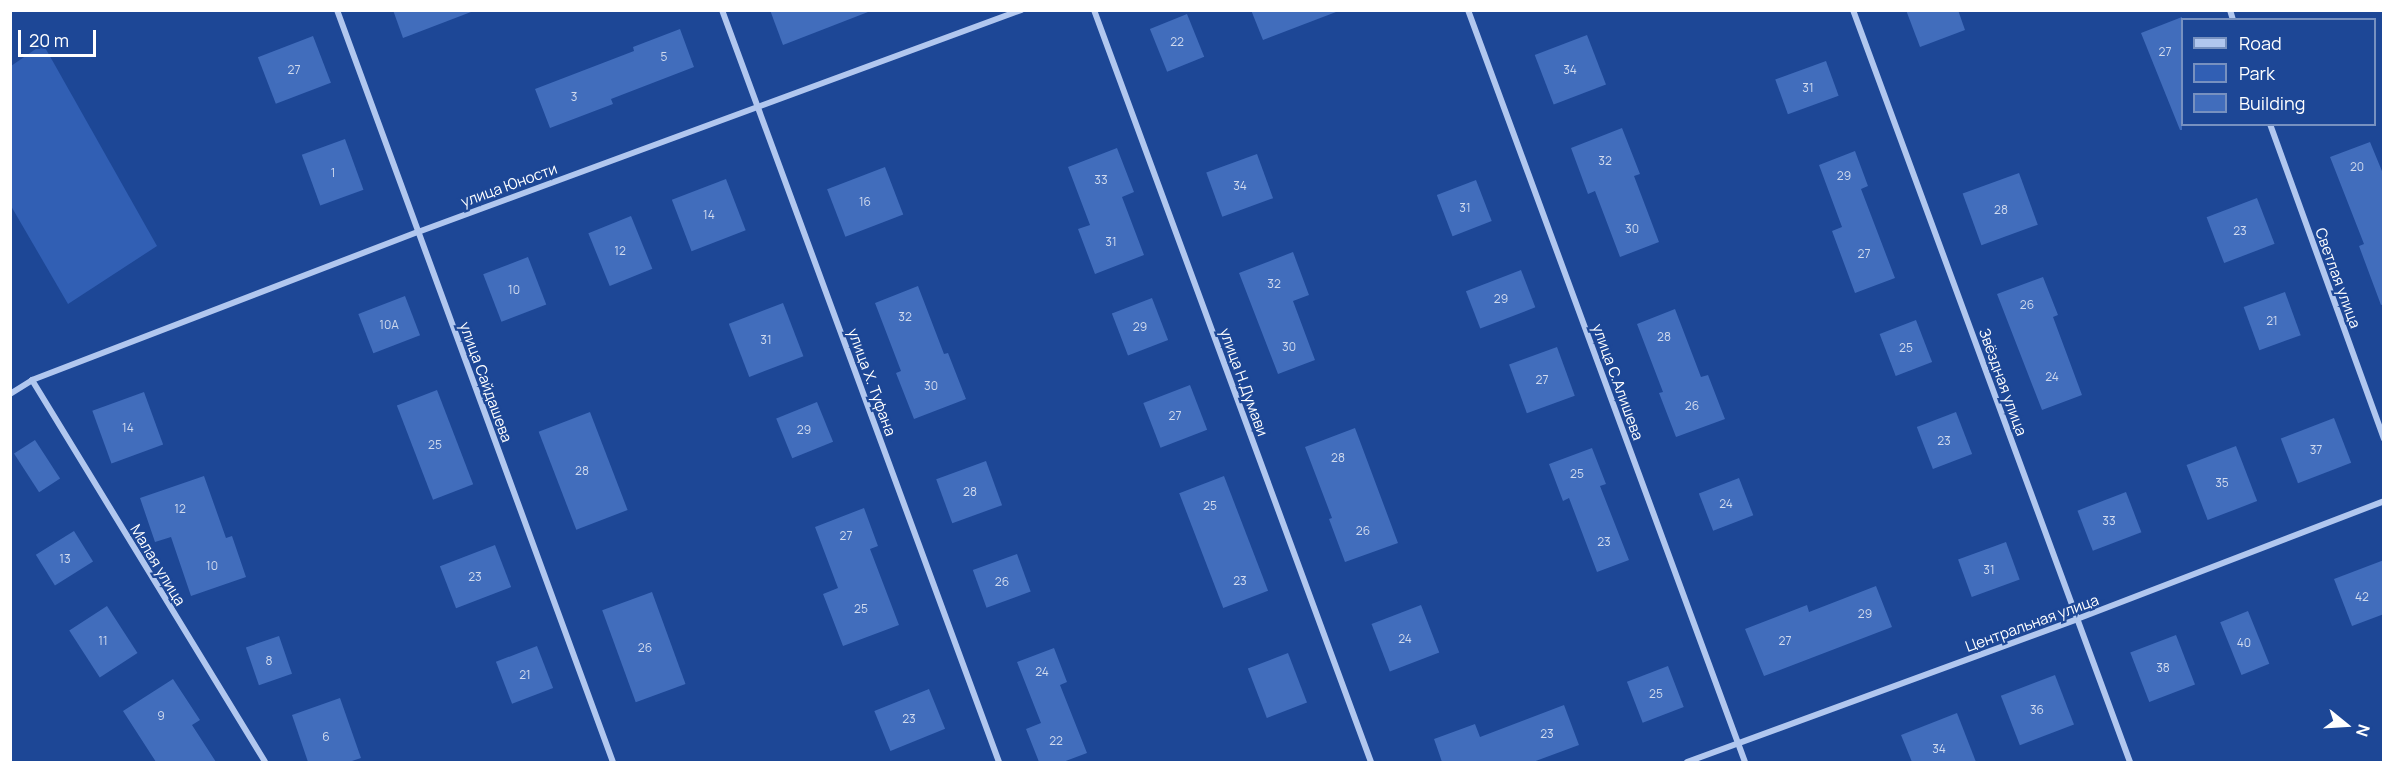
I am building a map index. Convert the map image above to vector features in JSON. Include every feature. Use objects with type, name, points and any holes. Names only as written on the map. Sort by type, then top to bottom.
[{"type":"street","name":"улица Сайдашева","points":[[337,10],[614,762]]},
{"type":"street","name":"улица Х. Туфана","points":[[722,10],[999,762]]},
{"type":"street","name":"улица Юности","points":[[10,394],[32,380],[418,232],[1021,10]]},
{"type":"street","name":"улица Н.Думави","points":[[1094,10],[1371,762]]},
{"type":"street","name":"улица С.Алишева","points":[[1468,10],[1745,762]]},
{"type":"street","name":"Звёздная улица","points":[[1853,10],[2130,762]]},
{"type":"street","name":"Светлая улица","points":[[2272,126],[2384,439]]},
{"type":"street","name":"Малая улица","points":[[32,380],[265,762]]},
{"type":"street","name":"Центральная улица","points":[[1687,762],[2077,619],[2384,501]]},
{"type":"green space","points":[[43,44],[157,246],[68,304],[11,206],[11,66]]},
{"type":"building","points":[[393,10],[471,10],[471,12],[403,38]]},
{"type":"building","points":[[770,10],[867,10],[868,12],[783,45]]},
{"type":"building","points":[[1251,10],[1335,10],[1336,12],[1263,40]]},
{"type":"building","points":[[1906,10],[1958,10],[1965,30],[1920,47]]},
{"type":"building","points":[[1187,14],[1204,57],[1167,72],[1150,29]]},
{"type":"building","points":[[2182,17],[2182,130],[2180,130],[2141,33]]},
{"type":"building","points":[[680,29],[694,67],[611,99],[613,104],[550,128],[535,89],[634,51],[633,47]]},
{"type":"building","points":[[1587,35],[1606,84],[1554,105],[1535,55]]},
{"type":"building","points":[[313,36],[331,83],[276,104],[258,57]]},
{"type":"building","points":[[1826,61],[1839,96],[1788,114],[1775,79]]},
{"type":"building","points":[[1622,128],[1640,174],[1634,176],[1659,242],[1620,257],[1595,191],[1588,194],[1571,148]]},
{"type":"building","points":[[345,139],[363,190],[320,205],[302,155]]},
{"type":"building","points":[[2370,142],[2384,176],[2384,304],[2381,305],[2359,246],[2364,244],[2330,157]]},
{"type":"building","points":[[1117,148],[1134,192],[1122,197],[1144,255],[1095,274],[1078,229],[1090,225],[1068,167]]},
{"type":"building","points":[[1855,151],[1868,186],[1861,189],[1895,278],[1855,293],[1832,231],[1842,227],[1819,165]]},
{"type":"building","points":[[1257,154],[1273,198],[1222,217],[1206,172]]},
{"type":"building","points":[[885,167],[903,215],[845,237],[827,189]]},
{"type":"building","points":[[2019,173],[2038,225],[1981,245],[1963,194]]},
{"type":"building","points":[[726,179],[746,230],[692,251],[672,200]]},
{"type":"building","points":[[1476,180],[1492,221],[1453,236],[1437,195]]},
{"type":"building","points":[[2257,198],[2275,244],[2224,263],[2207,217]]},
{"type":"building","points":[[631,216],[652,269],[610,286],[588,233]]},
{"type":"building","points":[[1293,252],[1309,295],[1293,301],[1315,360],[1278,374],[1239,273]]},
{"type":"building","points":[[528,257],[546,305],[501,322],[483,274]]},
{"type":"building","points":[[1521,270],[1535,307],[1480,328],[1466,291]]},
{"type":"building","points":[[2043,277],[2058,315],[2053,317],[2082,395],[2042,410],[1997,294]]},
{"type":"building","points":[[918,286],[944,354],[948,353],[966,399],[914,419],[896,373],[901,371],[875,303]]},
{"type":"building","points":[[2285,292],[2301,335],[2259,350],[2244,307]]},
{"type":"building","points":[[405,296],[420,335],[373,353],[358,314]]},
{"type":"building","points":[[1152,298],[1168,340],[1128,355],[1112,313]]},
{"type":"building","points":[[783,303],[803,356],[749,377],[729,324]]},
{"type":"building","points":[[1675,309],[1701,377],[1708,375],[1725,419],[1676,437],[1659,393],[1663,392],[1637,324]]},
{"type":"building","points":[[1916,320],[1932,362],[1896,376],[1880,334]]},
{"type":"building","points":[[1557,347],[1575,396],[1527,413],[1509,364]]},
{"type":"building","points":[[1190,385],[1207,430],[1161,448],[1143,403]]},
{"type":"building","points":[[437,390],[473,484],[433,500],[397,405]]},
{"type":"building","points":[[144,392],[163,445],[111,463],[92,411]]},
{"type":"building","points":[[817,402],[833,442],[792,458],[776,418]]},
{"type":"building","points":[[590,412],[628,510],[576,530],[539,432]]},
{"type":"building","points":[[1956,412],[1972,454],[1933,469],[1917,427]]},
{"type":"building","points":[[2334,418],[2351,463],[2298,483],[2281,438]]},
{"type":"building","points":[[1355,428],[1398,543],[1345,562],[1329,519],[1332,518],[1305,447]]},
{"type":"building","points":[[35,440],[60,479],[39,492],[14,454]]},
{"type":"building","points":[[2236,446],[2257,501],[2208,520],[2187,465]]},
{"type":"building","points":[[1592,448],[1606,484],[1600,486],[1629,560],[1597,572],[1569,498],[1563,501],[1549,464]]},
{"type":"building","points":[[986,461],[1002,505],[952,523],[936,479]]},
{"type":"building","points":[[204,476],[226,538],[232,536],[246,577],[191,596],[171,537],[155,542],[140,498]]},
{"type":"building","points":[[1224,476],[1268,591],[1223,608],[1179,493]]},
{"type":"building","points":[[1739,478],[1753,515],[1713,531],[1699,493]]},
{"type":"building","points":[[2126,492],[2141,532],[2093,551],[2077,511]]},
{"type":"building","points":[[864,508],[878,546],[870,549],[899,625],[843,646],[823,594],[838,588],[815,527]]},
{"type":"building","points":[[74,531],[93,562],[55,585],[36,555]]},
{"type":"building","points":[[2006,542],[2020,580],[1972,597],[1958,559]]},
{"type":"building","points":[[495,545],[511,587],[456,608],[440,566]]},
{"type":"building","points":[[1017,554],[1031,592],[987,608],[973,570]]},
{"type":"building","points":[[2384,560],[2384,614],[2352,626],[2334,579]]},
{"type":"building","points":[[1876,586],[1892,627],[1764,676],[1745,629],[1807,605],[1809,612]]},
{"type":"building","points":[[652,592],[686,684],[636,702],[602,610]]},
{"type":"building","points":[[1421,605],[1439,653],[1390,672],[1372,624]]},
{"type":"building","points":[[107,606],[137,653],[100,677],[69,631]]},
{"type":"building","points":[[2248,611],[2269,664],[2242,675],[2220,622]]},
{"type":"building","points":[[2176,635],[2195,684],[2149,702],[2130,653]]},
{"type":"building","points":[[279,636],[292,674],[259,685],[246,647]]},
{"type":"building","points":[[537,646],[553,688],[512,704],[496,662]]},
{"type":"building","points":[[1054,648],[1067,682],[1060,685],[1087,753],[1063,762],[1039,762],[1026,729],[1041,723],[1017,662]]},
{"type":"building","points":[[1288,653],[1307,702],[1267,718],[1248,668]]},
{"type":"building","points":[[1668,666],[1684,707],[1643,723],[1627,682]]},
{"type":"building","points":[[2055,675],[2074,724],[2020,745],[2001,696]]},
{"type":"building","points":[[173,679],[200,720],[192,725],[216,762],[156,762],[123,711]]},
{"type":"building","points":[[929,689],[945,729],[890,751],[874,711]]},
{"type":"building","points":[[340,698],[361,758],[349,762],[308,762],[292,715]]},
{"type":"building","points":[[1564,705],[1579,745],[1533,762],[1442,762],[1434,739],[1475,724],[1480,737]]},
{"type":"building","points":[[1957,713],[1976,762],[1912,762],[1901,735]]}]
